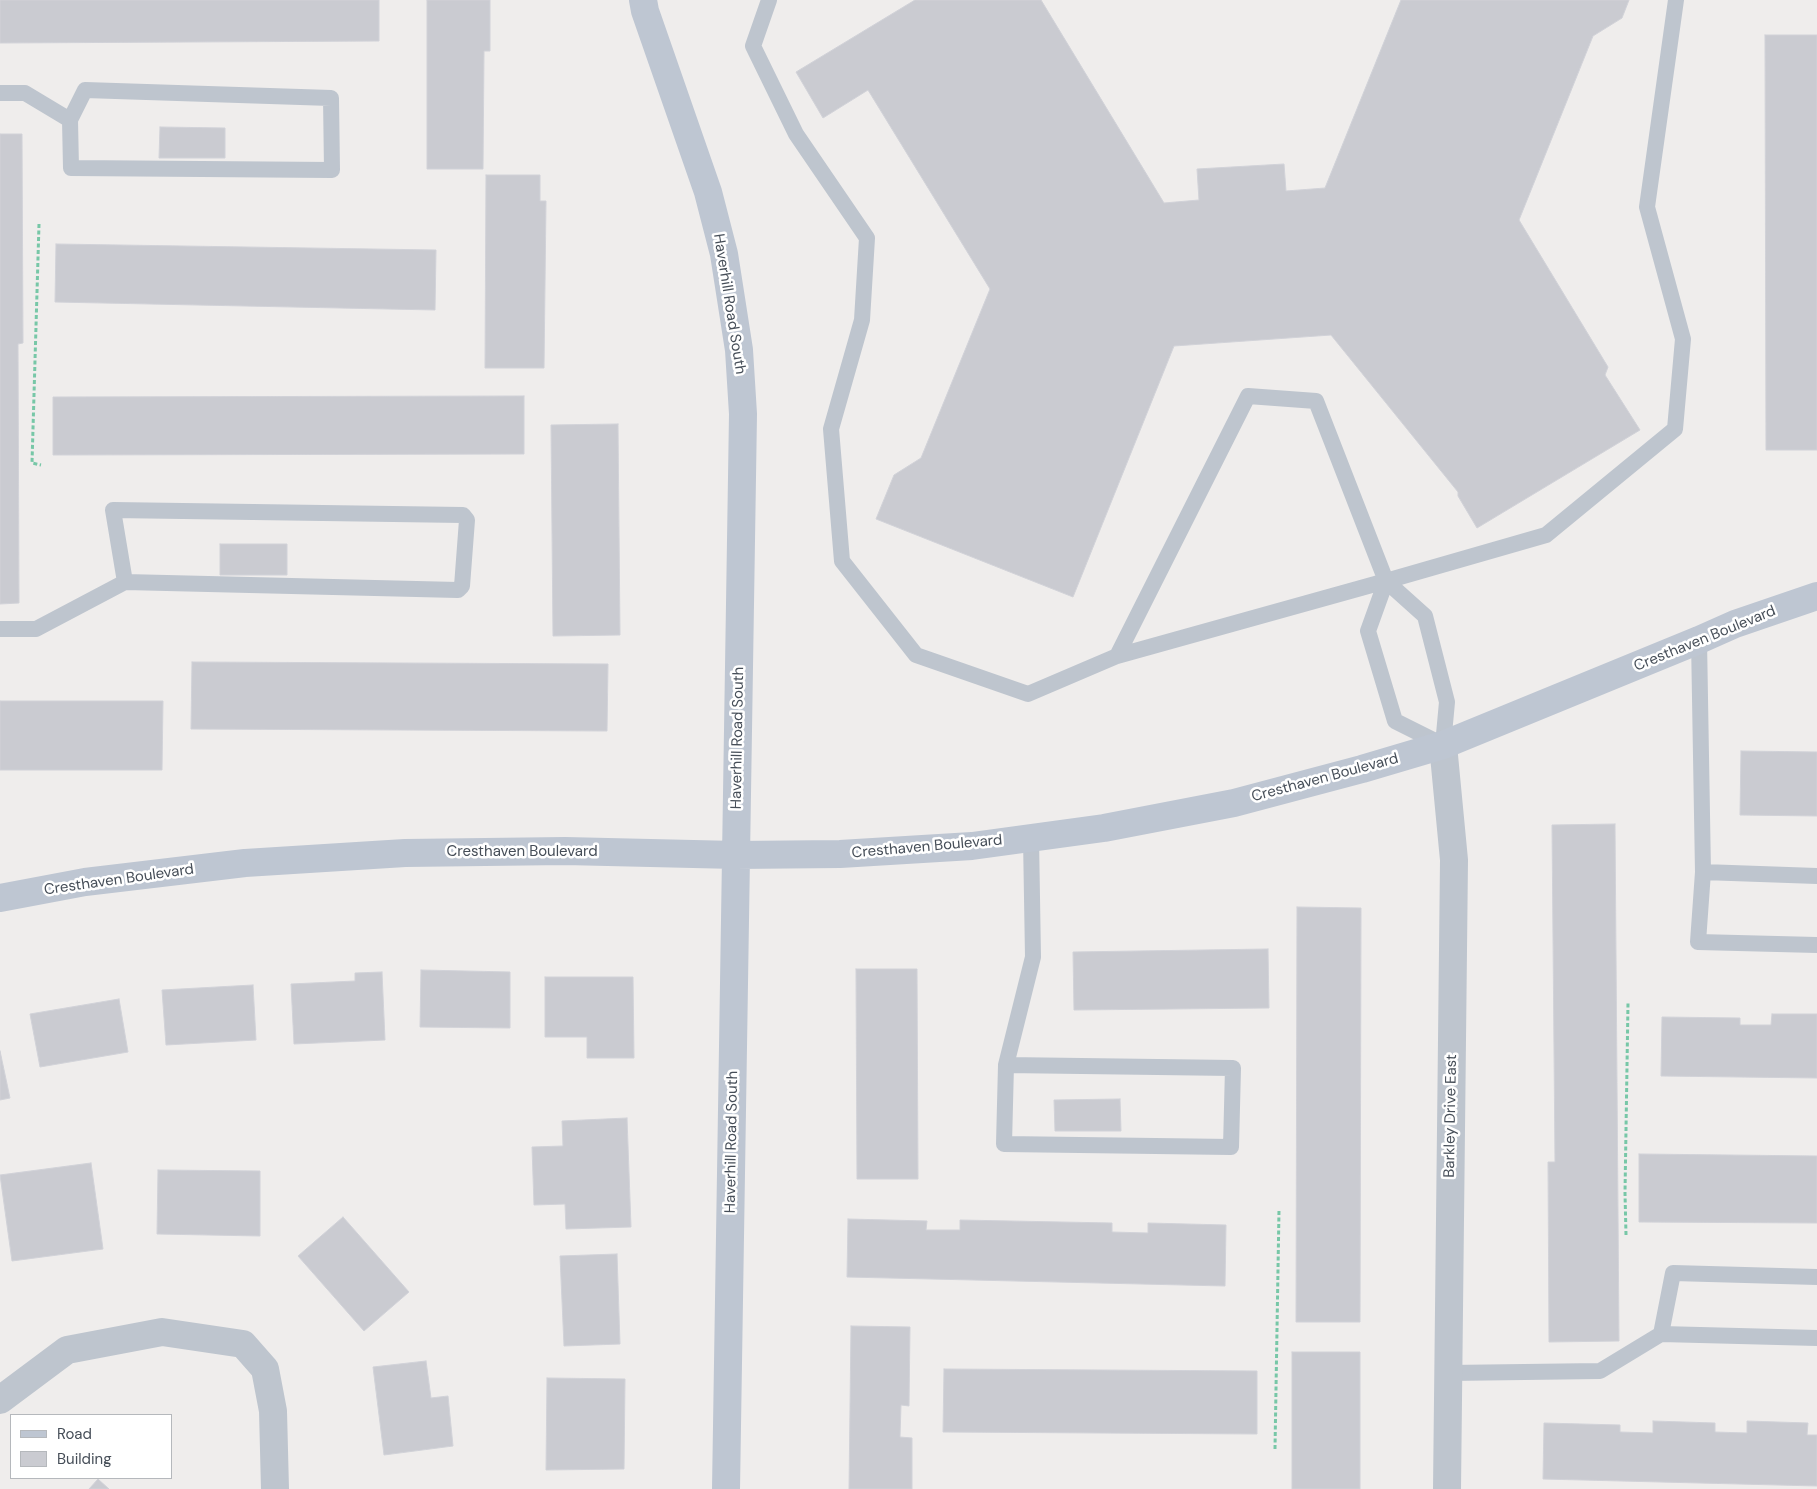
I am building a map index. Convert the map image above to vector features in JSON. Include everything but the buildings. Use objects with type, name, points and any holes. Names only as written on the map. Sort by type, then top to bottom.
[{"type":"street","name":"Haverhill Road South","points":[[643,0],[645,11],[708,192],[724,254],[739,350],[742,414],[726,1489]]},
{"type":"street","name":"Cresthaven Boulevard","points":[[0,898],[85,882],[245,863],[405,853],[840,854],[972,846],[1104,828],[1234,803],[1362,769],[1443,744],[1735,624],[1817,596]]},
{"type":"street","name":"Barkley Drive East","points":[[1443,744],[1454,860],[1447,1489]]},
{"type":"street","points":[[0,1400],[67,1350],[162,1332],[242,1344],[265,1369],[273,1411],[275,1489]]},
{"type":"lane","points":[[770,0],[753,46],[796,134],[867,238],[862,320],[831,429],[842,561],[916,655],[1028,694],[1117,656],[1386,582],[1546,535],[1675,429],[1683,339],[1647,207],[1676,0]]},
{"type":"lane","points":[[85,90],[332,98],[332,170],[71,168],[70,120],[85,90]]},
{"type":"lane","points":[[0,93],[25,93],[70,120]]},
{"type":"lane","points":[[1117,656],[1248,396],[1316,401],[1386,582],[1425,616],[1447,702],[1443,744],[1395,721],[1368,631],[1386,582]]},
{"type":"lane","points":[[0,629],[36,629],[125,582],[458,590],[462,586],[467,520],[463,515],[113,510],[125,582]]},
{"type":"lane","points":[[1699,640],[1704,872],[1698,942],[1817,945]]},
{"type":"lane","points":[[1006,1065],[1234,1068],[1231,1147],[1004,1144],[1006,1065],[1034,957],[1031,838]]},
{"type":"lane","points":[[1704,872],[1817,876]]},
{"type":"lane","points":[[1662,1334],[1673,1273],[1817,1277]]},
{"type":"lane","points":[[1448,1373],[1600,1371],[1662,1334],[1817,1338]]},
{"type":"path","points":[[39,224],[32,463],[41,465]]},
{"type":"path","points":[[1626,1235],[1628,1002]]},
{"type":"path","points":[[1275,1449],[1279,1210]]}]
